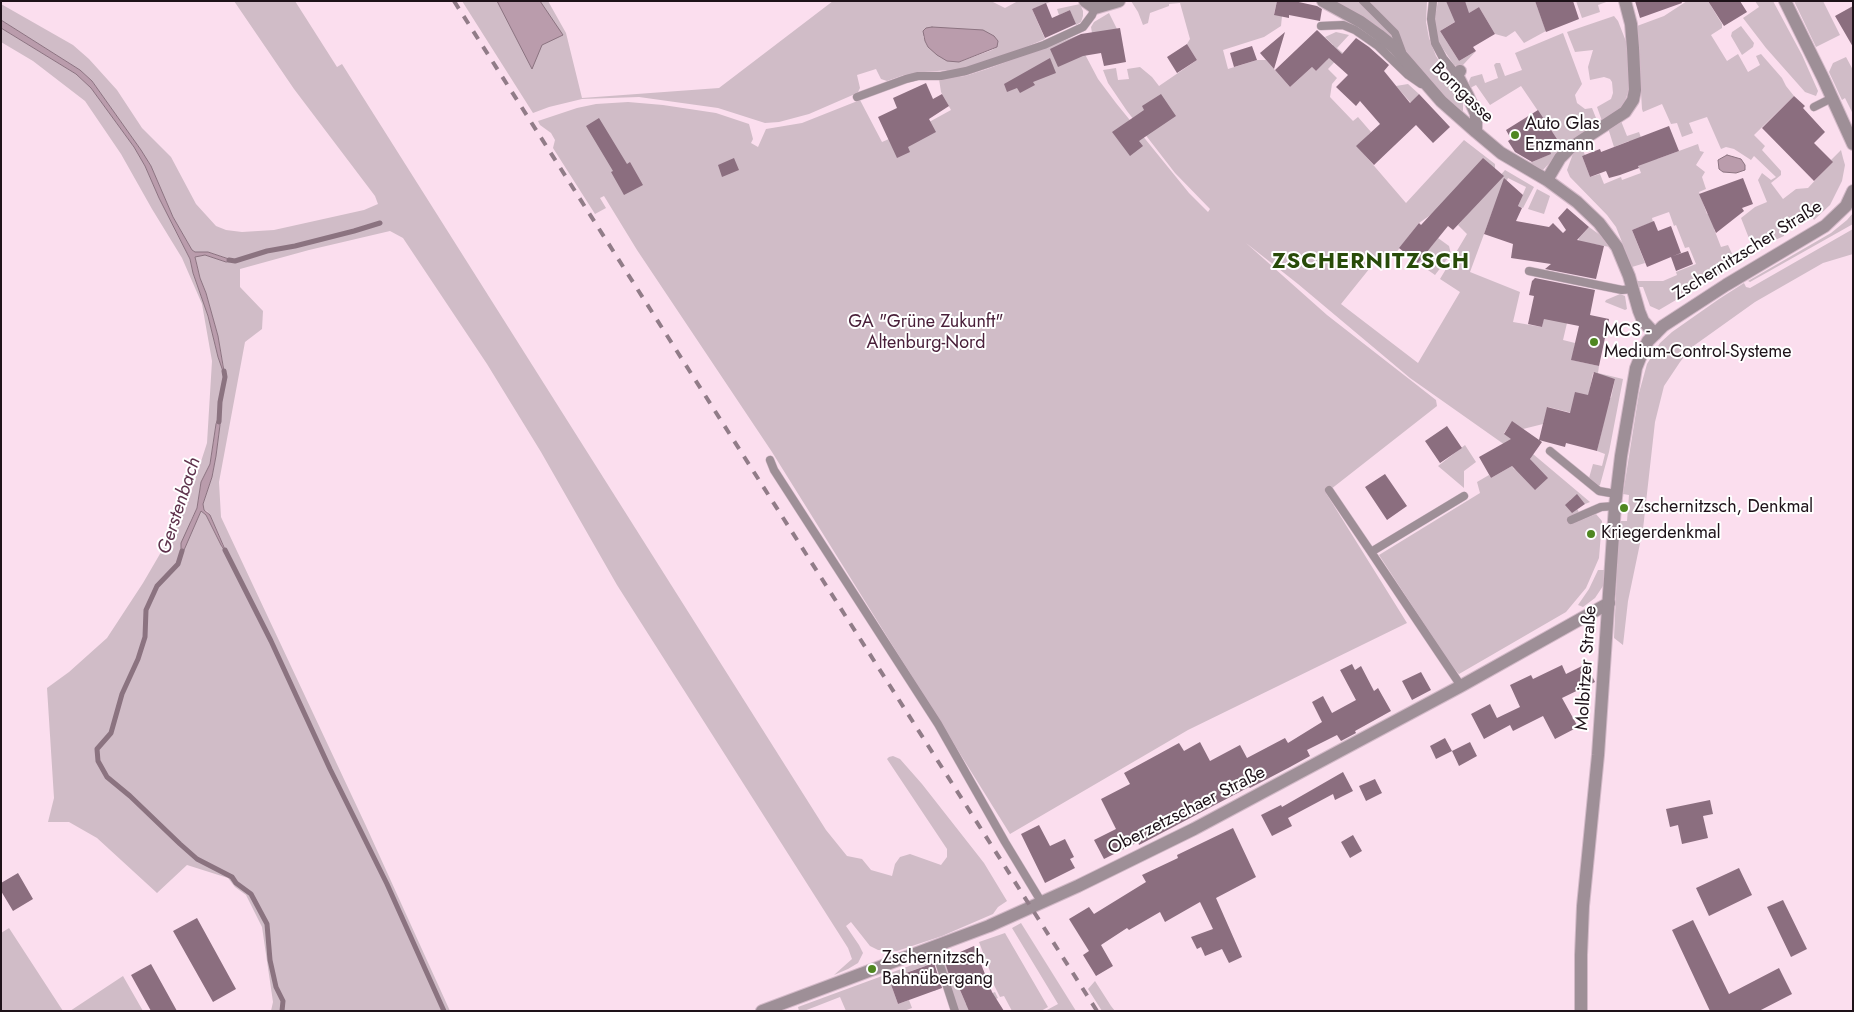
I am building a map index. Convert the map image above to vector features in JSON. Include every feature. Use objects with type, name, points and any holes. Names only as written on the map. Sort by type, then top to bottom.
[{"type":"street","points":[[1090,5],[1118,1]]},
{"type":"street","name":"Borngasse","points":[[1323,1],[1361,22],[1384,39],[1402,56],[1430,90],[1501,153],[1547,180],[1577,202],[1611,237],[1624,262],[1644,321],[1655,334]]},
{"type":"street","points":[[1547,180],[1560,158],[1570,148],[1625,112],[1633,100],[1635,90],[1633,48],[1629,15],[1625,1]]},
{"type":"street","points":[[1785,1],[1853,144]]},
{"type":"street","points":[[1459,73],[1476,114],[1476,132]]},
{"type":"street","name":"Zschernitzscher Straße","points":[[1655,334],[1673,318],[1695,304],[1825,226],[1846,206],[1853,191]]},
{"type":"street","name":"Molbitzer Straße","points":[[1581,1011],[1580,955],[1583,906],[1598,755],[1616,500],[1621,456],[1636,368],[1642,353],[1655,334]]},
{"type":"street","name":"Oberzetzschaer Straße","points":[[762,1011],[989,926],[1042,903],[1194,828],[1460,686],[1610,603]]},
{"type":"lane","points":[[1363,1],[1395,33],[1402,56]]},
{"type":"lane","points":[[1432,1],[1431,19],[1435,43],[1443,58],[1459,73]]},
{"type":"lane","points":[[857,97],[918,76],[941,76],[992,64],[1044,45],[1083,27],[1090,5]]},
{"type":"lane","points":[[1320,26],[1343,25],[1355,30],[1378,46],[1408,75],[1430,90]]},
{"type":"lane","points":[[1814,107],[1832,98]]},
{"type":"lane","points":[[1529,270],[1622,290],[1632,289]]},
{"type":"lane","points":[[1550,451],[1599,491],[1616,500]]},
{"type":"lane","points":[[770,460],[774,470],[938,724],[1042,903]]},
{"type":"lane","points":[[1329,490],[1460,686]]},
{"type":"lane","points":[[1371,552],[1464,496]]},
{"type":"lane","points":[[1570,520],[1616,500]]},
{"type":"lane","points":[[934,946],[955,1011]]},
{"type":"green space","points":[[234,1],[295,1],[337,67],[342,64],[826,830],[847,856],[862,859],[871,870],[892,876],[895,864],[900,857],[910,854],[941,865],[947,857],[947,849],[887,759],[893,756],[900,759],[922,784],[984,863],[1007,901],[998,907],[993,914],[942,936],[897,951],[878,950],[870,946],[851,922],[846,926],[863,953],[858,963],[834,975],[852,959],[848,948],[617,585],[541,452],[487,364],[403,238],[390,231],[240,269],[240,287],[263,311],[262,329],[245,342],[219,482],[221,517],[366,826],[450,1011],[271,1011],[273,1002],[262,927],[246,895],[235,887],[228,878],[187,865],[157,893],[97,838],[69,822],[48,822],[54,798],[47,688],[69,672],[107,638],[143,583],[185,511],[207,443],[212,361],[202,304],[182,258],[121,154],[85,101],[33,61],[1,42],[1,28],[76,74],[91,88],[134,147],[190,259],[208,316],[218,357],[225,375],[218,336],[195,256],[205,255],[226,262],[233,260],[208,252],[195,252],[192,250],[173,217],[151,166],[92,81],[80,70],[1,20],[1,4],[73,45],[89,59],[117,90],[142,128],[171,157],[196,204],[216,226],[226,230],[242,232],[274,230],[364,210],[378,204],[375,196],[294,89]],"holes":[[[219,417],[220,425],[212,477],[203,504],[204,510],[210,515],[226,551],[206,515],[201,511],[181,556],[191,520],[197,508],[201,482],[210,464],[216,424]]]},
{"type":"green space","points":[[462,1],[548,1],[566,33],[582,98],[719,88],[833,1],[991,1],[1005,8],[1018,1],[1053,1],[1032,9],[1045,39],[963,69],[904,75],[887,81],[881,79],[876,69],[857,75],[860,88],[855,94],[809,114],[779,122],[765,123],[718,108],[639,97],[582,99],[533,113]],"holes":[[[923,36],[998,41],[997,47],[992,50],[959,62],[928,47]]]},
{"type":"green space","name":"GA \"Grüne Zukunft\" Altenburg-Nord","points":[[1131,1],[1277,1],[1274,14],[1282,16],[1281,26],[1264,37],[1223,50],[1228,69],[1257,60],[1266,60],[1290,87],[1312,67],[1316,71],[1327,60],[1323,55],[1333,45],[1325,37],[1336,32],[1349,35],[1337,48],[1343,53],[1328,69],[1337,78],[1332,84],[1330,97],[1353,121],[1358,117],[1371,132],[1357,146],[1406,203],[1464,140],[1495,164],[1495,170],[1419,223],[1392,258],[1382,253],[1341,304],[1418,363],[1460,292],[1440,279],[1467,234],[1458,225],[1505,170],[1534,187],[1523,208],[1518,206],[1526,187],[1508,178],[1494,207],[1470,272],[1520,292],[1513,322],[1542,327],[1544,318],[1567,323],[1563,340],[1575,343],[1572,360],[1599,366],[1598,373],[1623,379],[1609,452],[1600,485],[1595,486],[1589,478],[1593,464],[1602,466],[1605,454],[1597,451],[1604,421],[1548,407],[1543,424],[1523,429],[1512,422],[1504,433],[1533,454],[1590,502],[1585,504],[1577,495],[1570,500],[1578,510],[1581,520],[1596,514],[1602,521],[1599,558],[1586,588],[1566,612],[1459,674],[1452,667],[1379,555],[1480,493],[1477,482],[1489,475],[1491,478],[1512,466],[1517,470],[1531,459],[1505,445],[1410,378],[1246,243],[1327,315],[1436,400],[1437,406],[1326,493],[1407,623],[1188,730],[1010,834],[772,452],[637,250],[604,196],[600,198],[606,208],[595,214],[553,148],[555,140],[551,133],[540,125],[538,121],[577,108],[596,104],[628,102],[663,105],[716,113],[749,124],[753,139],[751,143],[758,147],[766,129],[802,123],[860,100],[882,142],[931,121],[951,110],[941,92],[939,79],[965,76],[1079,35],[1078,41],[1098,79],[1189,193],[1208,212],[1210,209],[1175,173],[1127,111],[1108,83],[1103,70],[1116,68],[1118,80],[1129,79],[1127,69],[1140,67],[1159,86],[1197,60],[1187,44],[1190,39],[1180,3],[1169,4],[1169,6],[1150,13],[1148,23],[1143,25]],"holes":[[[1593,373],[1615,379],[1611,398],[1589,393]]]},
{"type":"green space","points":[[1331,1],[1427,1],[1426,22],[1429,38],[1436,56],[1459,93],[1463,102],[1463,111],[1462,112]]},
{"type":"green space","points":[[1438,1],[1535,1],[1546,31],[1524,43],[1515,31],[1506,37],[1495,34],[1479,7],[1440,31],[1459,61],[1476,51],[1463,65],[1458,67],[1454,65],[1439,43],[1434,22]]},
{"type":"green space","points":[[1576,1],[1609,1],[1598,5],[1600,12],[1582,18]]},
{"type":"green space","points":[[1687,1],[1708,1],[1722,24],[1722,28],[1711,35],[1727,61],[1738,54],[1748,72],[1760,65],[1756,56],[1761,54],[1782,78],[1794,96],[1754,135],[1765,146],[1762,150],[1781,171],[1781,175],[1771,183],[1783,199],[1796,189],[1808,188],[1841,150],[1845,165],[1842,181],[1830,205],[1814,220],[1811,215],[1806,217],[1807,220],[1784,234],[1784,236],[1758,248],[1752,246],[1741,218],[1755,207],[1767,202],[1758,180],[1762,173],[1771,180],[1776,177],[1754,156],[1751,160],[1734,149],[1726,147],[1721,149],[1707,117],[1689,123],[1693,133],[1682,137],[1677,123],[1671,124],[1662,104],[1643,112],[1642,109],[1637,26],[1664,16]]},
{"type":"green space","points":[[1755,1],[1773,1],[1802,55],[1818,91],[1816,96],[1805,92],[1766,48],[1743,18],[1759,7]]},
{"type":"green space","points":[[1794,1],[1823,1],[1840,35],[1816,47]]},
{"type":"green space","points":[[1080,4],[1083,16],[1081,22],[1076,25],[1070,10],[1059,15],[1057,9]]},
{"type":"green space","points":[[1109,13],[1118,31],[1092,33],[1091,27],[1094,22]]},
{"type":"green space","points":[[1614,16],[1618,21],[1627,44],[1630,87],[1623,106],[1602,121],[1597,107],[1611,99],[1613,93],[1612,82],[1604,77],[1590,80],[1588,67],[1593,50],[1575,52],[1567,32]]},
{"type":"green space","points":[[1741,26],[1754,43],[1753,47],[1742,55],[1731,36],[1732,32]]},
{"type":"green space","points":[[1563,33],[1582,84],[1575,95],[1577,103],[1585,109],[1592,108],[1598,123],[1565,146],[1543,170],[1538,170],[1528,164],[1550,154],[1548,145],[1557,139],[1521,86],[1490,105],[1476,85],[1470,88],[1469,81],[1471,77],[1482,74],[1485,83],[1498,78],[1494,65],[1496,63],[1500,63],[1505,76],[1522,70],[1515,53]]},
{"type":"green space","points":[[1846,57],[1853,70],[1853,114],[1845,98],[1842,100],[1829,72],[1833,63]]},
{"type":"green space","points":[[1408,84],[1419,94],[1411,103],[1396,86]]},
{"type":"green space","points":[[1621,121],[1627,136],[1639,132],[1643,143],[1650,141],[1657,159],[1698,144],[1700,151],[1704,152],[1696,165],[1705,172],[1702,177],[1706,189],[1699,192],[1707,214],[1716,212],[1714,229],[1721,247],[1728,245],[1737,264],[1659,310],[1650,306],[1643,287],[1638,287],[1636,281],[1663,281],[1677,275],[1676,272],[1696,264],[1689,247],[1685,248],[1669,212],[1652,218],[1653,222],[1632,230],[1645,263],[1632,267],[1616,227],[1607,215],[1570,177],[1567,170],[1574,151],[1579,147],[1582,148],[1585,155],[1582,156],[1590,177],[1600,174],[1604,184],[1621,177],[1622,180],[1641,173],[1629,141],[1614,147],[1608,128]]},
{"type":"green space","points":[[1537,189],[1550,196],[1544,214],[1528,209]]},
{"type":"green space","points":[[1853,213],[1853,224],[1750,282],[1748,281],[1831,233]]},
{"type":"green space","points":[[1589,227],[1600,235],[1610,247],[1588,243],[1576,252],[1579,238]]},
{"type":"green space","points":[[1853,229],[1853,254],[1823,263],[1755,302],[1692,347],[1664,386],[1655,422],[1643,529],[1628,601],[1623,645],[1614,638],[1619,526],[1620,521],[1627,521],[1629,495],[1623,494],[1639,393],[1647,364],[1660,343],[1672,332],[1719,299],[1744,283],[1746,287],[1750,288]]},
{"type":"green space","points":[[1438,238],[1449,246],[1451,254],[1435,275],[1418,263]]},
{"type":"green space","points":[[1620,294],[1625,296],[1627,309],[1625,310],[1605,302],[1606,300]]},
{"type":"green space","points":[[1465,445],[1476,462],[1464,471],[1464,488],[1438,466]]},
{"type":"green space","points":[[1598,570],[1604,570],[1603,586],[1595,598],[1583,607],[1578,605],[1589,589]]},
{"type":"green space","points":[[1021,923],[1076,1011],[1045,1011],[1058,1004],[1012,928]]},
{"type":"green space","points":[[9,928],[63,1011],[1,1011],[1,933]]},
{"type":"green space","points":[[1005,933],[1048,1007],[1041,1011],[1012,1011],[1004,996],[1000,997],[989,975],[991,974],[979,942]]},
{"type":"green space","points":[[945,956],[966,1004],[995,992],[998,998],[972,1011],[959,1011],[941,958]]},
{"type":"green space","points":[[931,958],[941,988],[934,991],[925,966],[889,979],[898,1004],[909,1000],[912,1008],[904,1011],[846,1011],[840,997],[804,1011],[799,1011],[798,1007]]},
{"type":"green space","points":[[123,976],[143,1011],[70,1011]]},
{"type":"green space","points":[[1095,981],[1115,1011],[1102,1011],[1088,989]]},
{"type":"shaded area","points":[[497,1],[540,1],[563,35],[542,45],[532,69]]},
{"type":"shaded area","points":[[1,20],[80,70],[92,81],[151,166],[173,217],[192,250],[195,252],[208,252],[235,261],[226,262],[205,255],[195,257],[218,336],[225,377],[190,259],[134,147],[91,88],[76,74],[1,28]]},
{"type":"shaded area","points":[[926,28],[983,30],[994,36],[998,41],[997,47],[959,62],[947,61],[928,47],[925,41],[923,31]]},
{"type":"shaded area","points":[[1727,155],[1741,159],[1745,165],[1745,170],[1736,173],[1723,172],[1719,169],[1718,160]]},
{"type":"shaded area","points":[[219,416],[220,425],[216,456],[212,477],[203,504],[204,510],[210,515],[227,554],[206,515],[201,511],[181,557],[181,543],[197,508],[201,482],[210,464]]},
{"type":"building","points":[[1277,1],[1294,1],[1317,6],[1322,9],[1320,21],[1289,15],[1289,18],[1274,15]]},
{"type":"building","points":[[1446,1],[1465,1],[1469,13],[1479,7],[1495,34],[1473,47],[1476,51],[1459,61],[1440,31],[1455,22]]},
{"type":"building","points":[[1535,1],[1573,1],[1579,19],[1546,32]]},
{"type":"building","points":[[1635,1],[1681,1],[1682,3],[1640,18]]},
{"type":"building","points":[[1708,1],[1740,1],[1747,12],[1724,26]]},
{"type":"building","points":[[1046,3],[1052,18],[1070,10],[1076,24],[1045,38],[1032,9]]},
{"type":"building","points":[[1853,6],[1853,47],[1835,16]]},
{"type":"building","points":[[1120,28],[1126,62],[1104,66],[1101,53],[1083,56],[1058,67],[1050,49],[1081,34]]},
{"type":"building","points":[[1317,30],[1342,54],[1356,38],[1369,47],[1389,65],[1384,71],[1410,103],[1419,94],[1450,127],[1433,143],[1416,125],[1374,165],[1356,146],[1380,124],[1360,101],[1356,106],[1336,87],[1348,75],[1329,58],[1316,71],[1312,67],[1290,87],[1275,70]]},
{"type":"building","points":[[1285,32],[1274,69],[1260,53]]},
{"type":"building","points":[[1187,44],[1197,60],[1177,73],[1167,57]]},
{"type":"building","points":[[1252,46],[1257,60],[1234,67],[1230,53]]},
{"type":"building","points":[[1050,58],[1056,73],[1033,82],[1035,85],[1020,93],[1017,88],[1007,92],[1004,84]]},
{"type":"building","points":[[926,83],[933,99],[942,94],[949,106],[929,119],[936,132],[908,147],[910,152],[897,158],[878,117],[897,108],[893,98]]},
{"type":"building","points":[[1161,94],[1176,116],[1139,141],[1143,146],[1130,156],[1112,132],[1144,110],[1142,106]]},
{"type":"building","points":[[1794,96],[1805,106],[1803,108],[1825,132],[1814,143],[1833,162],[1814,181],[1762,128]]},
{"type":"building","points":[[1538,110],[1557,139],[1548,145],[1551,154],[1532,162],[1515,152],[1508,141],[1511,139],[1506,130]]},
{"type":"building","points":[[599,118],[627,164],[630,162],[643,185],[624,195],[611,172],[613,171],[586,126]]},
{"type":"building","points":[[1669,126],[1679,151],[1638,166],[1639,168],[1620,175],[1609,178],[1606,171],[1590,177],[1582,156],[1600,149],[1601,152]]},
{"type":"building","points":[[734,158],[739,170],[722,177],[718,165]]},
{"type":"building","points":[[1483,158],[1504,176],[1453,230],[1448,226],[1418,263],[1399,248],[1419,223],[1421,225]]},
{"type":"building","points":[[1504,178],[1523,195],[1518,206],[1522,208],[1516,221],[1549,227],[1553,223],[1563,233],[1566,230],[1558,218],[1567,208],[1589,227],[1577,240],[1604,246],[1596,279],[1545,269],[1551,264],[1511,258],[1513,244],[1484,234]]},
{"type":"building","points":[[1743,178],[1753,204],[1742,208],[1744,211],[1716,233],[1699,194]]},
{"type":"building","points":[[1654,221],[1658,231],[1671,226],[1681,253],[1673,256],[1688,251],[1693,264],[1676,271],[1671,257],[1647,267],[1632,230]]},
{"type":"building","points":[[1535,278],[1595,290],[1590,315],[1609,319],[1599,366],[1571,360],[1579,326],[1544,319],[1542,327],[1528,324],[1534,296],[1529,295],[1532,281]]},
{"type":"building","points":[[1594,372],[1615,379],[1597,451],[1566,443],[1565,447],[1539,440],[1547,407],[1570,413],[1575,392],[1588,395]]},
{"type":"building","points":[[1512,421],[1542,442],[1530,459],[1548,478],[1535,490],[1512,466],[1491,478],[1479,457],[1511,439],[1504,434]]},
{"type":"building","points":[[1447,426],[1462,448],[1440,463],[1425,441]]},
{"type":"building","points":[[1385,474],[1407,506],[1387,520],[1365,487]]},
{"type":"building","points":[[1577,494],[1585,504],[1572,513],[1565,505]]},
{"type":"building","points":[[1352,664],[1355,670],[1361,666],[1374,691],[1378,688],[1391,711],[1341,741],[1337,735],[1307,750],[1310,756],[1290,767],[1139,845],[1138,842],[1104,859],[1094,840],[1116,829],[1101,799],[1130,784],[1124,773],[1179,743],[1184,751],[1200,742],[1210,761],[1240,745],[1247,758],[1285,738],[1288,743],[1322,722],[1312,702],[1323,696],[1332,713],[1356,700],[1340,670]]},
{"type":"building","points":[[1586,664],[1595,682],[1562,698],[1578,727],[1555,739],[1543,716],[1513,731],[1510,725],[1484,739],[1471,714],[1490,704],[1497,718],[1520,707],[1510,685],[1531,675],[1533,679],[1562,665],[1566,674]]},
{"type":"building","points":[[1421,672],[1431,690],[1412,700],[1402,681]]},
{"type":"building","points":[[1445,738],[1452,751],[1436,759],[1430,746]]},
{"type":"building","points":[[1470,742],[1477,756],[1459,766],[1452,751]]},
{"type":"building","points":[[1343,772],[1353,791],[1335,800],[1333,794],[1288,818],[1292,826],[1272,836],[1261,815],[1281,805],[1282,807]]},
{"type":"building","points":[[1375,779],[1382,793],[1366,801],[1359,786]]},
{"type":"building","points":[[1710,800],[1713,814],[1703,816],[1708,838],[1682,844],[1678,825],[1670,827],[1666,809]]},
{"type":"building","points":[[1039,825],[1050,846],[1065,839],[1074,857],[1070,859],[1075,868],[1045,883],[1021,834]]},
{"type":"building","points":[[1233,828],[1256,877],[1216,898],[1242,957],[1229,963],[1222,949],[1205,956],[1201,947],[1197,949],[1191,937],[1213,929],[1200,902],[1165,922],[1160,912],[1129,930],[1127,928],[1101,945],[1113,966],[1096,976],[1083,955],[1089,951],[1069,919],[1089,907],[1094,914],[1146,882],[1142,875],[1178,858],[1177,855]]},
{"type":"building","points":[[1353,835],[1362,851],[1350,858],[1341,842]]},
{"type":"building","points":[[1739,868],[1752,895],[1709,916],[1696,888]]},
{"type":"building","points":[[18,873],[33,899],[13,911],[1,891],[1,883]]},
{"type":"building","points":[[1783,900],[1807,949],[1791,957],[1767,907]]},
{"type":"building","points":[[197,918],[236,989],[213,1002],[173,931]]},
{"type":"building","points":[[1693,920],[1729,994],[1779,968],[1792,994],[1759,1011],[1710,1011],[1672,930]]},
{"type":"building","points":[[974,946],[992,992],[1004,1011],[969,1011],[957,983],[952,984],[944,959]]},
{"type":"building","points":[[934,963],[942,988],[898,1004],[889,979]]},
{"type":"building","points":[[151,964],[177,1011],[151,1011],[131,975]]},
{"type":"waterway","points":[[229,260],[235,261],[267,251],[295,246],[380,223]]},
{"type":"waterway","name":"Gerstenbach","points":[[219,422],[220,402],[225,377],[224,371]]},
{"type":"waterway","points":[[225,550],[271,641],[330,769],[387,884],[444,1011]]},
{"type":"waterway","name":"Gerstenbach","points":[[182,551],[178,564],[157,586],[146,610],[145,637],[138,659],[122,694],[111,733],[97,749],[98,761],[107,777],[197,859],[232,877],[236,883],[251,894],[267,924],[270,960],[276,987],[283,1001],[282,1011]]},
{"type":"railway","points":[[454,1],[1097,1011]]},
{"type":"place","name":"Auto Glas Enzmann","points":[[1515,135]]},
{"type":"place","name":"MCS - Medium-Control-Systeme","points":[[1594,342]]},
{"type":"place","name":"Zschernitzsch, Denkmal","points":[[1624,508]]},
{"type":"place","name":"Kriegerdenkmal","points":[[1591,534]]},
{"type":"place","name":"Zschernitzsch, Bahnübergang","points":[[872,969]]},
{"type":"district","name":"ZSCHERNITZSCH","points":[[1371,263]]}]
